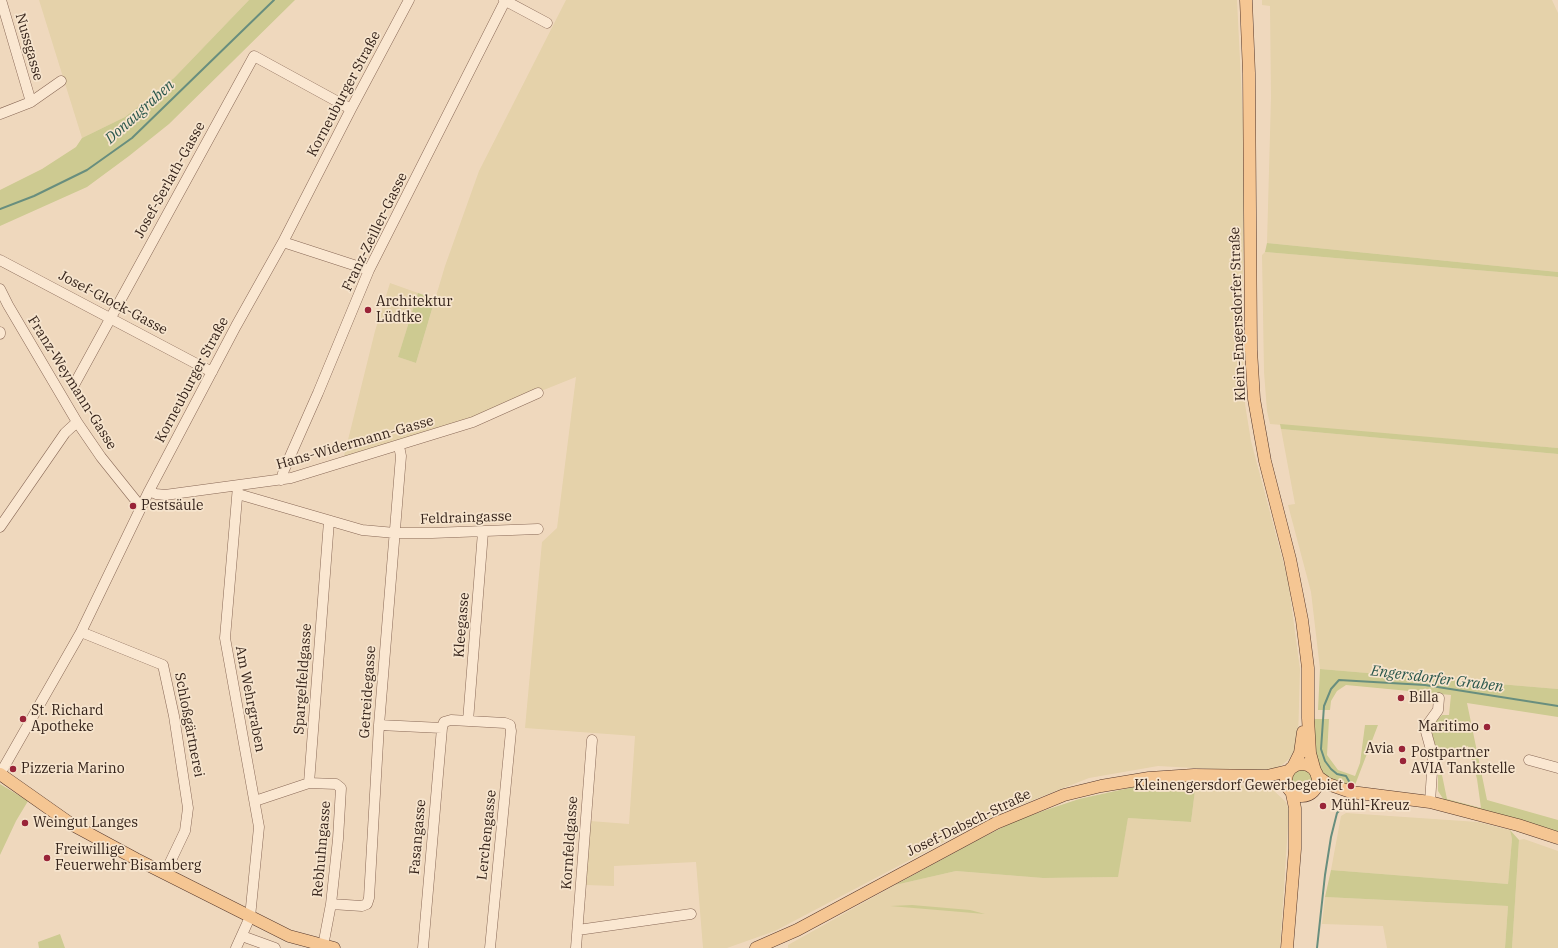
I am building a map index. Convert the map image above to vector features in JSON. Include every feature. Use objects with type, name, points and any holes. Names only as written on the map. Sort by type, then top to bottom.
[{"type":"main road","name":"Klein-Engersdorfer Straße","points":[[1246,0],[1249,73],[1251,350],[1253,391],[1265,461],[1291,565],[1302,620],[1308,668],[1310,753],[1316,773]]},
{"type":"main road","name":"Klein-Engersdorfer Straße","points":[[1291,768],[1300,753],[1304,728],[1308,718]]},
{"type":"main road","points":[[1287,948],[1295,849],[1295,808],[1285,780],[1291,768],[1307,765],[1328,784],[1351,792]]},
{"type":"main road","name":"Josef-Dabsch-Straße","points":[[756,948],[802,927],[996,824],[1047,802],[1092,788],[1137,780],[1194,775],[1235,777],[1270,776],[1291,768]]},
{"type":"main road","points":[[1295,849],[1310,794],[1317,786],[1316,773]]},
{"type":"main road","points":[[0,774],[73,825],[250,917],[290,936],[328,947]]},
{"type":"main road","name":"Josef-Dabsch-Straße","points":[[1235,777],[1272,784],[1290,792]]},
{"type":"main road","points":[[1290,792],[1301,797],[1310,794],[1351,792],[1430,802],[1558,838]]},
{"type":"street","name":"Nussgasse","points":[[1,0],[31,102]]},
{"type":"street","name":"Korneuburger Straße","points":[[0,774],[81,632],[149,490],[284,242],[351,108],[410,0]]},
{"type":"street","points":[[504,0],[547,23]]},
{"type":"street","name":"Franz-Zeiller-Gasse","points":[[281,480],[369,270],[504,0]]},
{"type":"street","name":"Josef-Serlath-Gasse","points":[[74,385],[254,56],[351,108]]},
{"type":"street","points":[[0,114],[31,102],[61,81]]},
{"type":"street","points":[[284,242],[369,270]]},
{"type":"street","name":"Josef-Glock-Gasse","points":[[0,260],[212,372]]},
{"type":"street","name":"Franz-Weymann-Gasse","points":[[0,288],[4,307],[77,422],[101,457],[141,507]]},
{"type":"street","name":"Hans-Widermann-Gasse","points":[[149,490],[156,494],[165,495],[238,490],[281,480],[399,446],[473,422],[538,393]]},
{"type":"street","points":[[0,527],[65,433],[77,422]]},
{"type":"street","name":"Getreidegasse","points":[[331,904],[362,906],[367,904],[369,900],[380,725],[401,456],[399,446]]},
{"type":"street","points":[[238,490],[329,521],[356,528],[395,533]]},
{"type":"street","name":"Am Wehrgraben","points":[[236,948],[250,917],[259,827],[225,638],[238,490]]},
{"type":"street","name":"Spargelfeldgasse","points":[[309,783],[329,521]]},
{"type":"street","name":"Feldraingasse","points":[[395,533],[538,530]]},
{"type":"street","name":"Kleegasse","points":[[468,720],[484,532]]},
{"type":"street","name":"Schloßgärtnerei","points":[[81,632],[163,665],[187,794],[188,821],[182,839],[165,873]]},
{"type":"street","points":[[1430,802],[1433,777],[1433,757],[1425,728],[1438,710],[1439,698]]},
{"type":"street","points":[[380,725],[442,728],[444,722],[449,720],[468,720]]},
{"type":"street","name":"Lerchengasse","points":[[468,720],[505,723],[510,726],[490,948]]},
{"type":"street","name":"Fasangasse","points":[[423,948],[442,728]]},
{"type":"street","name":"Kornfeldgasse","points":[[576,948],[592,740]]},
{"type":"street","points":[[1530,760],[1558,768]]},
{"type":"street","points":[[255,801],[309,783]]},
{"type":"street","name":"Rebhuhngasse","points":[[309,783],[336,784],[341,788],[328,947]]},
{"type":"street","points":[[578,930],[691,914]]},
{"type":"street","points":[[242,936],[275,948]]},
{"type":"shaded area","points":[[39,0],[249,0],[174,78],[125,117],[82,138]]},
{"type":"shaded area","points":[[249,0],[295,0],[169,124],[129,156],[87,187],[0,226],[0,190],[42,169],[76,147],[82,138],[125,117],[174,78]]},
{"type":"shaded area","points":[[566,0],[1237,0],[1243,120],[1244,203],[1242,338],[1245,404],[1251,441],[1288,580],[1300,669],[1298,741],[1294,752],[1288,760],[1282,765],[1267,772],[1158,766],[1089,778],[997,814],[775,931],[727,948],[703,948],[696,862],[614,866],[614,886],[586,885],[590,821],[629,824],[635,736],[525,728],[542,542],[557,528],[576,377],[474,418],[343,460],[375,331],[390,283],[418,293],[398,357],[416,363],[445,266],[479,171]]},
{"type":"shaded area","points":[[1262,0],[1552,0],[1558,13],[1558,272],[1267,243],[1271,97],[1270,6],[1262,5]]},
{"type":"shaded area","points":[[1267,243],[1558,272],[1558,277],[1265,252]]},
{"type":"shaded area","points":[[1265,252],[1558,277],[1558,448],[1270,424],[1267,411],[1264,372],[1262,255]]},
{"type":"shaded area","points":[[418,293],[435,299],[416,363],[398,357]]},
{"type":"shaded area","points":[[1280,424],[1558,448],[1558,454],[1281,429]]},
{"type":"shaded area","points":[[1281,429],[1558,454],[1558,689],[1320,669],[1311,592],[1288,505],[1295,504]]},
{"type":"shaded area","points":[[1320,669],[1558,689],[1558,717],[1467,703],[1487,800],[1558,820],[1558,834],[1444,800],[1438,791],[1438,775],[1442,775],[1447,799],[1481,808],[1477,779],[1468,746],[1438,757],[1432,734],[1434,723],[1442,715],[1449,715],[1451,695],[1346,685],[1337,691],[1331,701],[1330,710],[1318,710]]},
{"type":"shaded area","points":[[1315,719],[1329,719],[1327,755],[1338,770],[1355,776],[1360,763],[1365,725],[1378,725],[1355,785],[1342,786],[1333,783],[1318,769],[1314,759],[1313,724]]},
{"type":"shaded area","points":[[1296,768],[1306,768],[1313,775],[1313,785],[1306,792],[1296,792],[1289,785],[1289,775]]},
{"type":"shaded area","points":[[1196,782],[1260,787],[1273,790],[1286,802],[1289,811],[1280,948],[788,948],[788,945],[895,885],[956,871],[1043,878],[1117,877],[1128,818],[1191,822]]},
{"type":"shaded area","points":[[1196,782],[1191,822],[1128,818],[1118,877],[1043,878],[956,871],[895,885],[1015,821],[1046,810],[1079,799],[1134,787]]},
{"type":"shaded area","points":[[0,784],[28,801],[16,821],[0,855]]},
{"type":"shaded area","points":[[1346,813],[1478,822],[1510,830],[1512,839],[1508,884],[1331,870],[1341,816]]},
{"type":"shaded area","points":[[1510,830],[1519,840],[1512,948],[1505,948],[1508,906],[1325,897],[1331,870],[1508,884],[1512,839]]},
{"type":"shaded area","points":[[1524,839],[1558,851],[1558,948],[1512,948],[1519,840]]},
{"type":"shaded area","points":[[1325,897],[1508,906],[1505,948],[1387,948],[1383,926],[1322,924]]},
{"type":"shaded area","points":[[912,905],[970,910],[985,914],[890,906]]},
{"type":"shaded area","points":[[60,934],[65,948],[39,948],[38,942]]},
{"type":"waterway","name":"Donaugraben","points":[[0,209],[34,196],[87,170],[132,138],[274,0]]},
{"type":"waterway","name":"Engersdorfer Graben","points":[[1350,783],[1346,776],[1337,774],[1331,769],[1325,761],[1321,749],[1324,706],[1331,689],[1339,680],[1425,685],[1558,706]]},
{"type":"waterway","name":"Engersdorfer Graben","points":[[1317,948],[1331,837],[1337,813],[1340,810]]},
{"type":"place","name":"Architektur Lüdtke","points":[[368,310]]},
{"type":"place","name":"Pestsäule","points":[[133,506]]},
{"type":"place","name":"Billa","points":[[1401,698]]},
{"type":"place","name":"St. Richard Apotheke","points":[[23,719]]},
{"type":"place","name":"Maritimo","points":[[1487,727]]},
{"type":"place","name":"Avia","points":[[1402,749]]},
{"type":"place","name":"Postpartner AVIA Tankstelle","points":[[1403,761]]},
{"type":"place","name":"Pizzeria Marino","points":[[13,769]]},
{"type":"place","name":"Kleinengersdorf Gewerbegebiet","points":[[1351,786]]},
{"type":"place","name":"Mühl-Kreuz","points":[[1323,806]]},
{"type":"place","name":"Weingut Langes","points":[[25,823]]},
{"type":"place","name":"Freiwillige Feuerwehr Bisamberg","points":[[47,858]]}]
